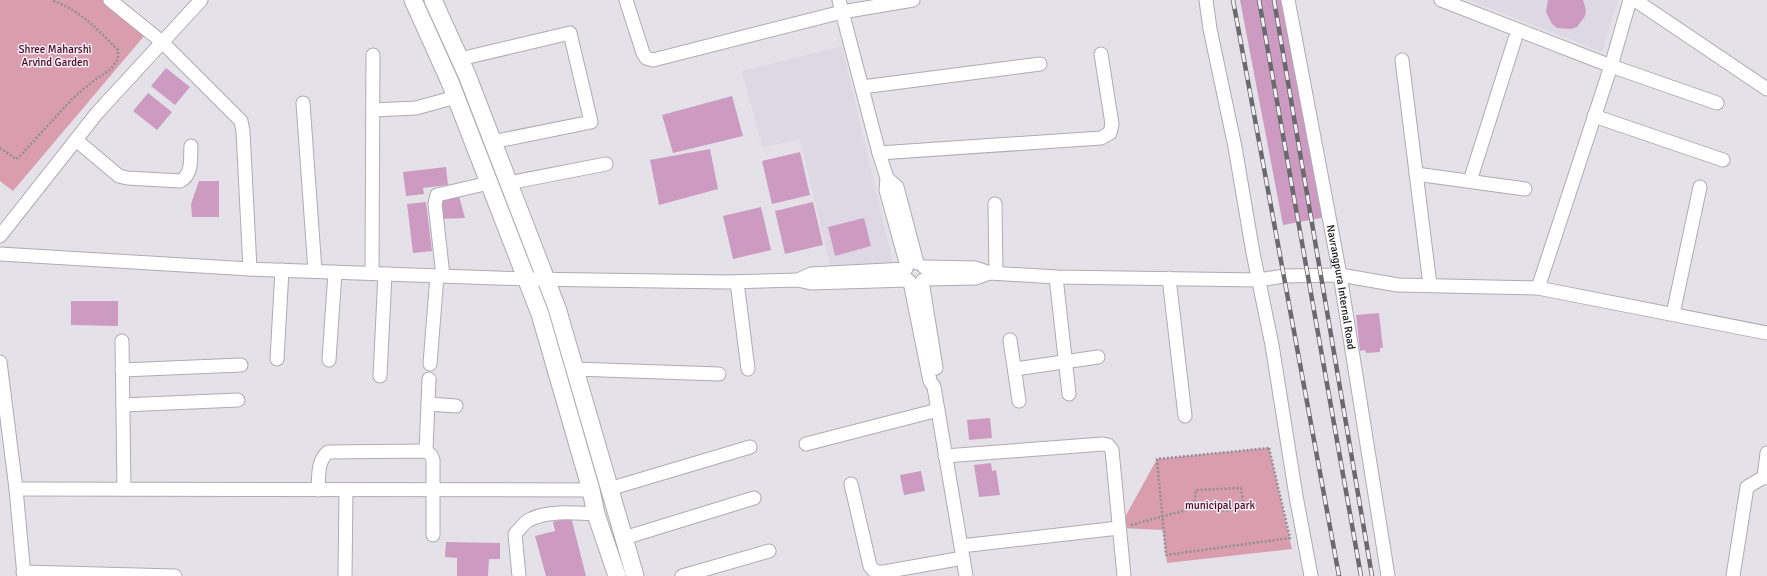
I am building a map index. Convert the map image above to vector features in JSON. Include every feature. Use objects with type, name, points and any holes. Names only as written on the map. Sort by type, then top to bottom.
[{"type":"main road","points":[[413,0],[456,97],[488,183],[540,314],[591,490],[596,514],[617,576]]},
{"type":"main road","points":[[433,0],[460,59],[557,308],[635,576]]},
{"type":"street","points":[[110,0],[162,42],[241,121],[243,131],[250,269]]},
{"type":"street","points":[[0,236],[97,113],[201,0]]},
{"type":"street","points":[[626,0],[643,53],[646,58],[653,60],[841,6],[913,0]]},
{"type":"street","points":[[1206,0],[1210,29],[1235,147],[1272,345],[1296,496],[1311,576]]},
{"type":"street","name":"Navrangpura Internal Road","points":[[1288,0],[1340,275],[1388,576]]},
{"type":"street","points":[[1442,0],[1611,66],[1717,103]]},
{"type":"street","points":[[1538,288],[1611,66],[1630,0]]},
{"type":"street","points":[[1636,0],[1767,89]]},
{"type":"street","points":[[841,6],[879,153],[887,178],[897,187],[938,380],[934,387],[966,576]]},
{"type":"street","points":[[460,59],[570,33],[591,122],[492,142]]},
{"type":"street","points":[[1470,181],[1515,39]]},
{"type":"street","points":[[879,153],[1101,138],[1110,133],[1112,124],[1101,54]]},
{"type":"street","points":[[372,273],[373,55]]},
{"type":"street","points":[[1402,60],[1430,285]]},
{"type":"street","points":[[862,87],[1040,64]]},
{"type":"street","points":[[373,110],[416,108],[456,97]]},
{"type":"street","points":[[303,103],[315,271]]},
{"type":"street","points":[[1594,116],[1723,160]]},
{"type":"street","points":[[76,140],[119,176],[127,178],[180,181],[186,178],[189,174],[191,146]]},
{"type":"street","points":[[508,183],[606,164]]},
{"type":"street","points":[[1416,174],[1525,189]]},
{"type":"street","points":[[430,364],[440,276],[435,204],[437,194],[488,183]]},
{"type":"street","points":[[1673,314],[1700,187]]},
{"type":"street","points":[[993,273],[995,204]]},
{"type":"street","points":[[0,254],[250,269],[526,279],[737,282],[798,280],[811,283],[976,268],[993,273],[1056,277],[1259,280],[1284,276],[1340,275],[1398,285],[1538,288],[1767,333]]},
{"type":"street","points":[[277,359],[282,270]]},
{"type":"street","points":[[329,360],[335,272]]},
{"type":"street","points":[[380,376],[385,274]]},
{"type":"street","points":[[1056,277],[1069,394]]},
{"type":"street","points":[[1169,278],[1185,416]]},
{"type":"street","points":[[737,282],[748,368]]},
{"type":"street","points":[[1010,340],[1019,401]]},
{"type":"street","points":[[122,341],[124,489]]},
{"type":"street","points":[[1015,370],[1098,357]]},
{"type":"street","points":[[0,362],[6,464],[16,489],[23,574],[175,576]]},
{"type":"street","points":[[122,370],[240,365]]},
{"type":"street","points":[[574,369],[719,374]]},
{"type":"street","points":[[426,450],[429,379]]},
{"type":"street","points":[[122,406],[238,400]]},
{"type":"street","points":[[428,404],[456,406]]},
{"type":"street","points":[[806,444],[938,410]]},
{"type":"street","points":[[945,456],[1103,444],[1108,445],[1112,450],[1124,576]]},
{"type":"street","points":[[610,489],[750,447]]},
{"type":"street","points":[[318,490],[320,463],[323,456],[328,452],[426,450],[431,455],[433,460],[433,535]]},
{"type":"street","points":[[1733,576],[1747,487],[1765,478],[1767,453]]},
{"type":"street","points":[[851,484],[870,566],[875,572],[884,572],[962,552],[1119,528]]},
{"type":"street","points":[[16,489],[591,490]]},
{"type":"street","points":[[345,576],[346,490]]},
{"type":"street","points":[[624,538],[754,498]]},
{"type":"street","points":[[519,576],[515,534],[529,519],[540,515],[571,512],[596,514]]},
{"type":"street","points":[[682,576],[769,551]]},
{"type":"path","points":[[0,148],[16,159],[20,156],[73,98],[111,69],[118,59],[118,50],[81,14],[71,7],[51,0]]},
{"type":"path","points":[[1269,448],[1290,538],[1166,555],[1164,530],[1156,459],[1269,448]]},
{"type":"path","points":[[1119,528],[1194,508],[1229,511],[1243,502],[1241,488],[1196,490],[1194,508]]},
{"type":"shaded area","points":[[1469,0],[1618,0],[1602,52]]},
{"type":"shaded area","points":[[842,46],[893,263],[831,269],[800,140],[762,147],[742,71]]},
{"type":"green space","name":"Shree Maharshi Arvind Garden","points":[[0,0],[110,0],[150,29],[13,191],[0,181]]},
{"type":"green space","name":"municipal park","points":[[1269,448],[1292,549],[1167,563],[1163,530],[1119,528],[1157,459]]},
{"type":"building","points":[[1240,0],[1287,0],[1326,217],[1283,225]]},
{"type":"building","points":[[1548,0],[1583,0],[1586,10],[1585,16],[1577,27],[1571,29],[1557,28],[1552,24],[1546,12]]},
{"type":"building","points":[[166,68],[190,87],[175,105],[151,86]]},
{"type":"building","points":[[148,93],[172,112],[157,130],[133,111]]},
{"type":"building","points":[[732,96],[743,136],[673,153],[662,115]]},
{"type":"building","points":[[710,149],[718,189],[659,205],[650,160]]},
{"type":"building","points":[[800,152],[810,195],[772,204],[762,161]]},
{"type":"building","points":[[446,167],[448,185],[423,188],[424,194],[406,196],[403,172]]},
{"type":"building","points":[[199,181],[219,181],[219,217],[192,217],[191,204]]},
{"type":"building","points":[[459,196],[465,218],[440,219],[437,198]]},
{"type":"building","points":[[426,202],[432,251],[413,253],[407,204]]},
{"type":"building","points":[[813,202],[823,245],[785,254],[775,211]]},
{"type":"building","points":[[761,207],[771,250],[733,259],[723,216]]},
{"type":"building","points":[[864,218],[871,246],[835,256],[828,227]]},
{"type":"building","points":[[71,301],[118,301],[118,326],[71,325]]},
{"type":"building","points":[[1379,313],[1383,348],[1380,348],[1380,352],[1366,353],[1365,350],[1360,351],[1356,315]]},
{"type":"building","points":[[990,418],[992,438],[969,440],[967,420]]},
{"type":"building","points":[[991,463],[992,471],[996,470],[1000,495],[979,497],[974,465]]},
{"type":"building","points":[[921,471],[925,491],[904,495],[900,475]]},
{"type":"building","points":[[571,517],[586,576],[546,576],[535,536],[555,531],[553,522]]},
{"type":"building","points":[[446,542],[500,543],[500,559],[489,559],[488,576],[457,576],[457,558],[445,557]]},
{"type":"railway","points":[[1233,0],[1339,576]]},
{"type":"railway","points":[[1259,0],[1361,576]]},
{"type":"railway","points":[[1274,0],[1372,576]]}]
